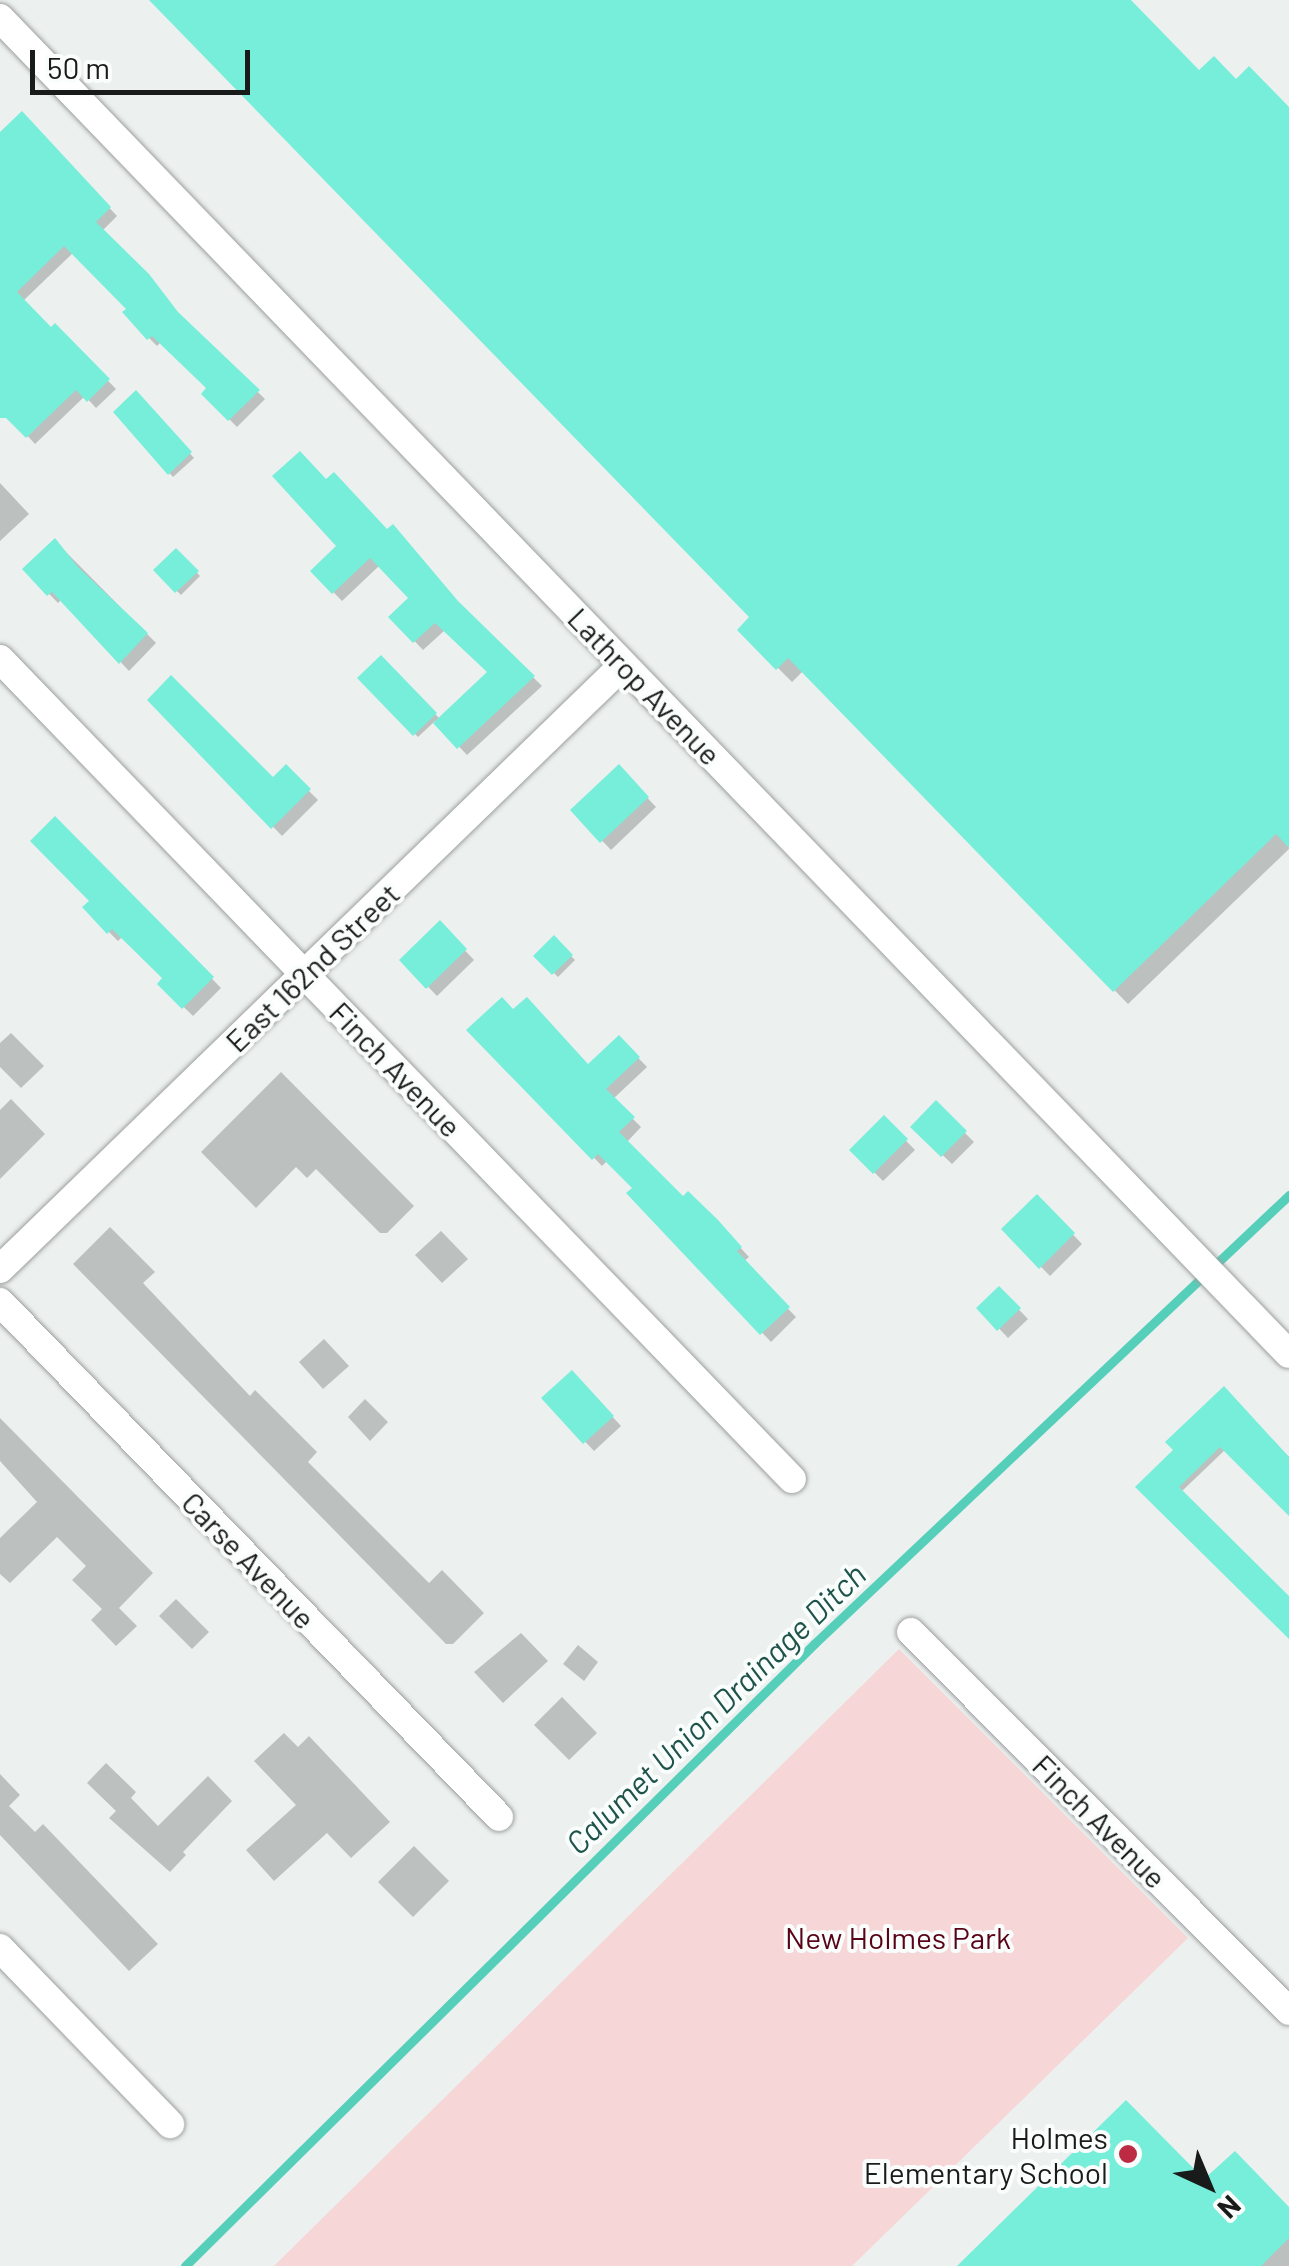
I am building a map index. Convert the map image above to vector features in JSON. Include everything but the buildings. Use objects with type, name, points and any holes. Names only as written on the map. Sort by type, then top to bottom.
[{"type":"street","name":"Lathrop Avenue","points":[[0,18],[1289,1354]]},
{"type":"street","name":"Finch Avenue","points":[[0,659],[792,1479]]},
{"type":"street","name":"East 162nd Street","points":[[0,1269],[623,665]]},
{"type":"street","name":"Carse Avenue","points":[[0,1302],[499,1817]]},
{"type":"street","name":"Finch Avenue","points":[[911,1632],[1289,2011]]},
{"type":"street","points":[[0,1948],[170,2124]]},
{"type":"green space","name":"New Holmes Park","points":[[899,1649],[1188,1938],[852,2266],[274,2266]]},
{"type":"waterway","name":"Calumet Union Drainage Ditch","points":[[185,2266],[814,1644],[1289,1195]]},
{"type":"place","name":"Holmes Elementary School","points":[[1128,2154]]}]
